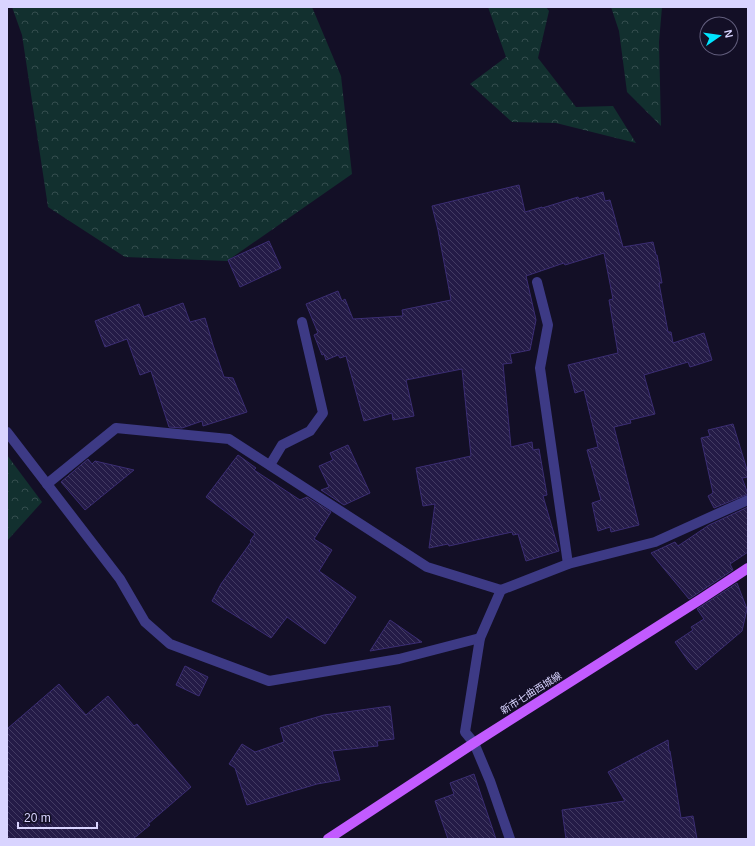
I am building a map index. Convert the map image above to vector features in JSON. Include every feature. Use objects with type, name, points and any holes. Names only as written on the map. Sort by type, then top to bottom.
[{"type":"main road","name":"新市七曲西城線","points":[[328,839],[474,743],[748,568]]},
{"type":"street","points":[[537,282],[548,325],[540,368],[568,564]]},
{"type":"street","points":[[270,465],[282,445],[310,431],[323,413],[302,322]]},
{"type":"street","points":[[47,484],[116,428],[229,439],[427,567],[501,590],[568,564],[655,542],[748,500]]},
{"type":"street","points":[[7,432],[120,579],[145,622],[170,644],[269,681],[399,659],[480,638]]},
{"type":"street","points":[[501,590],[480,638],[465,732],[474,743],[490,781],[510,839]]},
{"type":"green space","points":[[12,7],[312,7],[341,76],[352,174],[227,261],[125,257],[48,207],[22,35]]},
{"type":"green space","points":[[488,7],[546,7],[549,11],[538,58],[576,107],[613,106],[636,143],[556,123],[512,122],[470,84],[506,57]]},
{"type":"green space","points":[[611,7],[662,7],[659,42],[661,126],[627,92],[619,31]]},
{"type":"green space","points":[[7,455],[42,502],[7,541]]},
{"type":"building","points":[[519,185],[525,212],[578,197],[579,199],[603,192],[605,201],[610,200],[623,247],[653,242],[662,283],[659,283],[668,332],[671,332],[673,343],[704,333],[712,360],[690,367],[688,362],[644,375],[655,414],[630,420],[631,423],[614,427],[639,525],[611,532],[610,527],[598,531],[592,503],[601,500],[587,450],[598,447],[584,390],[575,393],[568,365],[618,353],[609,300],[613,299],[604,253],[565,265],[564,263],[526,276],[536,320],[530,350],[510,354],[512,363],[503,364],[511,447],[532,442],[533,450],[539,449],[547,495],[543,496],[559,551],[526,561],[518,534],[513,535],[512,532],[449,546],[448,544],[429,548],[435,504],[423,506],[416,468],[471,456],[462,369],[406,380],[414,416],[393,420],[392,413],[364,421],[346,356],[340,358],[338,355],[326,360],[324,354],[322,355],[314,335],[318,333],[306,304],[338,291],[342,301],[345,299],[353,319],[403,316],[402,310],[451,300],[432,206]]},
{"type":"building","points":[[269,241],[281,268],[240,287],[228,260]]},
{"type":"building","points":[[183,303],[190,322],[205,318],[224,377],[233,378],[247,412],[203,426],[202,421],[182,428],[169,427],[151,371],[140,375],[127,339],[105,347],[95,321],[139,304],[144,317]]},
{"type":"building","points":[[733,424],[748,473],[748,477],[742,478],[748,494],[714,508],[708,496],[713,493],[701,438],[710,436],[708,430]]},
{"type":"building","points":[[348,445],[370,493],[344,505],[321,490],[329,487],[319,466],[333,460],[330,453]]},
{"type":"building","points":[[238,455],[256,468],[254,470],[300,500],[307,497],[331,512],[314,539],[332,550],[319,571],[356,597],[325,644],[287,617],[271,638],[212,601],[221,584],[255,534],[206,497]]},
{"type":"building","points":[[88,459],[92,464],[95,461],[134,470],[85,510],[61,482]]},
{"type":"building","points":[[748,507],[748,552],[730,564],[733,570],[689,599],[651,553],[675,542],[678,546],[709,525]]},
{"type":"building","points":[[737,583],[747,609],[742,631],[696,670],[675,642],[693,630],[691,627],[704,619],[697,609]]},
{"type":"building","points":[[390,620],[422,642],[370,651]]},
{"type":"building","points":[[185,666],[208,677],[199,696],[176,685]]},
{"type":"building","points":[[59,684],[86,715],[108,696],[134,726],[137,724],[191,787],[133,839],[7,839],[7,729]]},
{"type":"building","points":[[390,706],[394,739],[377,741],[378,746],[332,751],[340,780],[317,784],[247,805],[235,768],[229,764],[242,744],[255,752],[284,742],[280,728],[324,715]]},
{"type":"building","points":[[668,740],[681,818],[693,816],[697,839],[566,839],[562,810],[625,801],[608,772]]},
{"type":"building","points":[[474,774],[496,839],[448,839],[435,801],[454,794],[450,783]]}]
